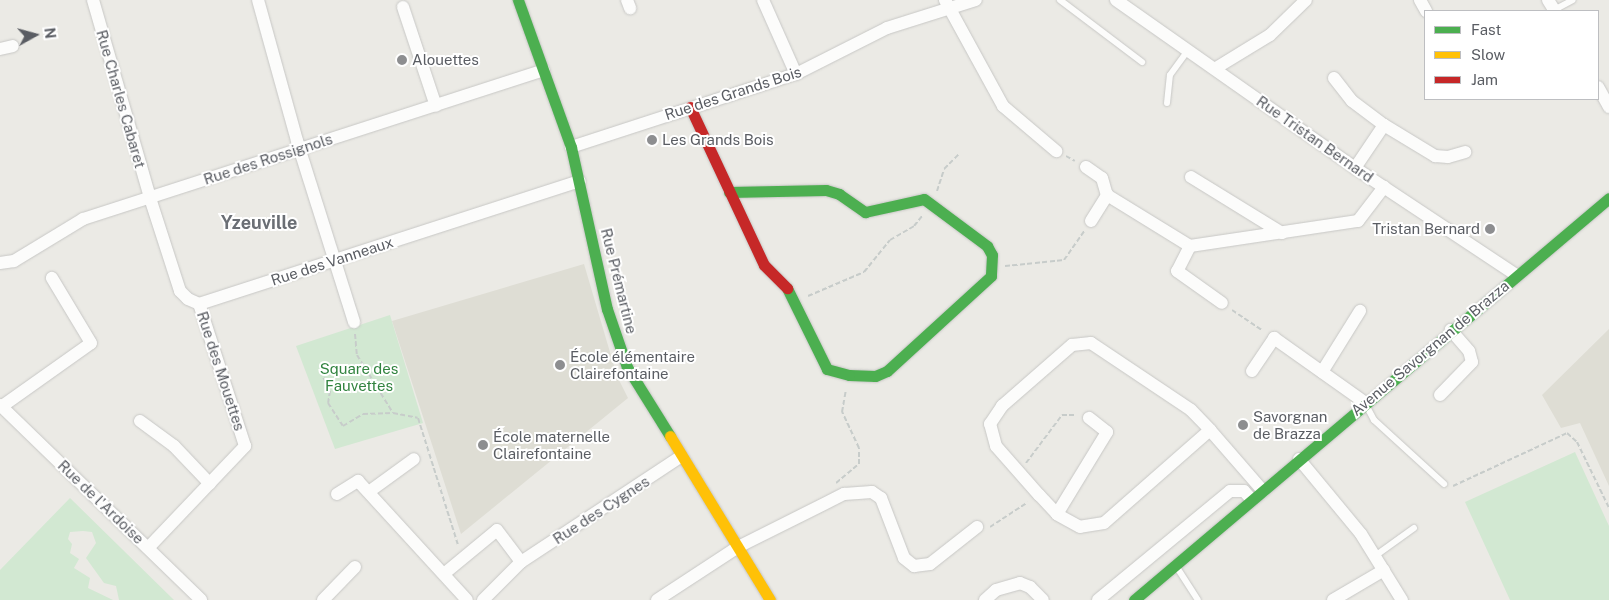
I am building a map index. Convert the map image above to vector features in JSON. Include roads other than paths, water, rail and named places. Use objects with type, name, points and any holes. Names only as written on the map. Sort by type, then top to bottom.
[{"type":"street","name":"Rue Charles Cabaret","points":[[93,0],[150,198]]},
{"type":"street","points":[[258,0],[300,149],[354,322]]},
{"type":"street","name":"Rue Prémartine","points":[[518,0],[572,148],[608,309],[627,367],[680,457],[770,600]]},
{"type":"street","points":[[763,0],[796,74]]},
{"type":"street","name":"Rue des Grands Bois","points":[[572,148],[690,107],[796,74],[887,28],[947,4],[976,0]]},
{"type":"street","name":"Rue Tristan Bernard","points":[[1116,0],[1216,68],[1355,168],[1516,276]]},
{"type":"street","points":[[1216,68],[1270,35],[1306,0]]},
{"type":"street","points":[[947,4],[1003,106],[1056,151]]},
{"type":"street","points":[[403,7],[436,106]]},
{"type":"street","name":"Rue des Rossignols","points":[[0,263],[14,261],[83,219],[544,70]]},
{"type":"street","points":[[1334,78],[1352,100],[1384,125],[1435,156],[1448,157],[1465,152]]},
{"type":"street","points":[[1599,89],[1609,107]]},
{"type":"street","points":[[690,107],[729,192],[764,265],[785,283],[827,369],[849,375],[875,376],[887,371],[988,282],[993,267],[987,246],[932,202],[924,199],[865,212],[839,194],[826,190],[729,192]]},
{"type":"street","points":[[1355,168],[1384,125]]},
{"type":"street","points":[[1086,167],[1102,178],[1107,195],[1190,246],[1358,221],[1384,187]]},
{"type":"street","points":[[1191,177],[1282,233]]},
{"type":"street","name":"Rue des Vanneaux","points":[[199,304],[580,181]]},
{"type":"street","points":[[1091,221],[1107,195]]},
{"type":"street","points":[[150,198],[180,290],[188,299],[199,304]]},
{"type":"street","name":"Avenue Savorgnan de Brazza","points":[[1134,600],[1263,491],[1364,402],[1609,198]]},
{"type":"street","points":[[1190,246],[1177,271],[1222,303]]},
{"type":"street","points":[[1,406],[91,343],[52,278]]},
{"type":"street","name":"Rue des Mouettes","points":[[148,548],[245,446],[199,304]]},
{"type":"street","points":[[1322,372],[1360,311]]},
{"type":"street","points":[[1440,395],[1472,362],[1469,351],[1451,330]]},
{"type":"street","points":[[1252,371],[1274,338],[1364,402]]},
{"type":"street","points":[[1210,430],[1104,523],[1080,527],[1056,514],[996,446],[990,424],[1002,406],[1072,345],[1084,342],[1100,348],[1191,410],[1210,430],[1263,491]]},
{"type":"street","name":"Rue de l'Ardoise","points":[[1,406],[201,600]]},
{"type":"street","points":[[1056,514],[1107,432],[1089,418]]},
{"type":"street","points":[[140,421],[174,446],[210,484]]},
{"type":"street","name":"Rue des Cygnes","points":[[483,600],[521,562],[680,457]]},
{"type":"street","points":[[370,490],[414,459]]},
{"type":"street","points":[[1299,459],[1375,556],[1402,600]]},
{"type":"street","points":[[337,494],[358,481],[370,490],[467,600]]},
{"type":"street","points":[[1098,600],[1230,491],[1244,491],[1252,500]]},
{"type":"street","points":[[657,600],[738,548],[844,494],[872,492],[881,498],[904,558],[914,566],[930,564],[977,527]]},
{"type":"street","points":[[445,573],[497,530],[521,562]]},
{"type":"street","points":[[1144,561],[1162,577]]},
{"type":"street","points":[[323,600],[355,567]]},
{"type":"street","points":[[1333,600],[1384,570]]},
{"type":"street","points":[[985,600],[996,590],[1020,583],[1030,587],[1043,600]]},
{"type":"lane","points":[[1060,0],[1142,62]]},
{"type":"lane","points":[[1552,7],[1573,0]]},
{"type":"lane","points":[[1166,102],[1170,75],[1188,50]]},
{"type":"lane","points":[[1364,402],[1374,420],[1444,484]]},
{"type":"lane","points":[[1375,556],[1414,528]]},
{"type":"lane","points":[[1175,565],[1198,600]]},
{"type":"place","name":"Alouettes","points":[[402,60]]},
{"type":"place","name":"Les Grands Bois","points":[[652,140]]},
{"type":"place","name":"Tristan Bernard","points":[[1490,229]]},
{"type":"place","name":"École élémentaire Clairefontaine","points":[[560,365]]},
{"type":"place","name":"Savorgnan de Brazza","points":[[1243,425]]},
{"type":"place","name":"École maternelle Clairefontaine","points":[[483,445]]},
{"type":"district","name":"Yzeuville","points":[[259,223]]},
{"type":"park label","name":"Square des Fauvettes","points":[[359,376]]}]
